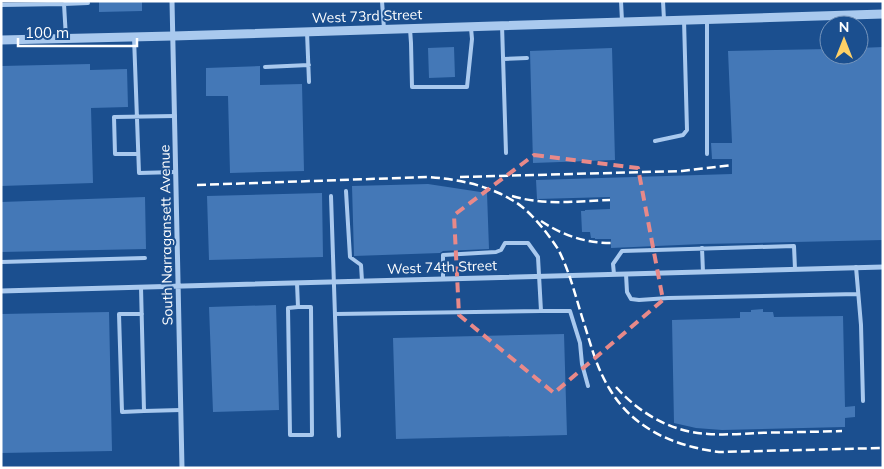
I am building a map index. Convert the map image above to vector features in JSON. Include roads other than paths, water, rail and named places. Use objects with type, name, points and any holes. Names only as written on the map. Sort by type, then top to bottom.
[{"type":"street","name":"South Narragansett Avenue","points":[[172,1],[182,468]]},
{"type":"street","name":"West 73rd Street","points":[[1,40],[883,14]]},
{"type":"street","name":"West 74th Street","points":[[1,291],[883,267]]},
{"type":"lane","points":[[382,1],[384,29]]},
{"type":"lane","points":[[621,1],[622,21]]},
{"type":"lane","points":[[663,1],[664,20]]},
{"type":"lane","points":[[1,5],[88,3]]},
{"type":"lane","points":[[64,4],[66,38]]},
{"type":"lane","points":[[707,19],[707,154]]},
{"type":"lane","points":[[654,141],[683,135],[687,130],[684,20]]},
{"type":"lane","points":[[502,25],[506,153]]},
{"type":"lane","points":[[410,28],[412,87],[466,87],[472,39],[471,26]]},
{"type":"lane","points":[[307,32],[310,82]]},
{"type":"lane","points":[[134,37],[139,173],[176,172]]},
{"type":"lane","points":[[503,59],[528,58]]},
{"type":"lane","points":[[265,67],[309,65]]},
{"type":"lane","points":[[138,154],[115,154],[114,117],[175,116]]},
{"type":"lane","points":[[346,190],[350,257],[361,265],[362,281]]},
{"type":"lane","points":[[331,196],[339,436]]},
{"type":"lane","points":[[443,278],[443,254],[496,252],[501,250],[505,243],[528,243],[538,256],[541,311]]},
{"type":"lane","points":[[614,274],[613,264],[622,251],[702,248],[794,246],[795,269]]},
{"type":"lane","points":[[702,248],[703,272]]},
{"type":"lane","points":[[1,262],[145,258]]},
{"type":"lane","points":[[856,267],[861,324],[863,401]]},
{"type":"lane","points":[[626,274],[627,292],[631,299],[639,300],[858,294]]},
{"type":"lane","points":[[296,283],[298,307]]},
{"type":"lane","points":[[141,287],[144,411]]},
{"type":"lane","points":[[298,307],[311,307],[312,435],[290,436],[288,308],[298,307]]},
{"type":"lane","points":[[335,314],[570,311],[580,343],[582,364],[588,386]]},
{"type":"lane","points":[[142,314],[119,314],[122,412],[181,410]]},
{"type":"railway","points":[[460,177],[682,171],[732,165]]},
{"type":"railway","points":[[197,185],[428,177],[465,182],[492,190],[514,201],[526,210],[558,249],[569,274],[600,371],[619,402],[642,425],[671,440],[719,452],[883,448]]},
{"type":"railway","points":[[512,196],[549,202],[610,200]]},
{"type":"railway","points":[[541,221],[574,237],[592,242],[611,243]]},
{"type":"railway","points":[[616,387],[635,405],[658,420],[695,433],[842,431]]}]
